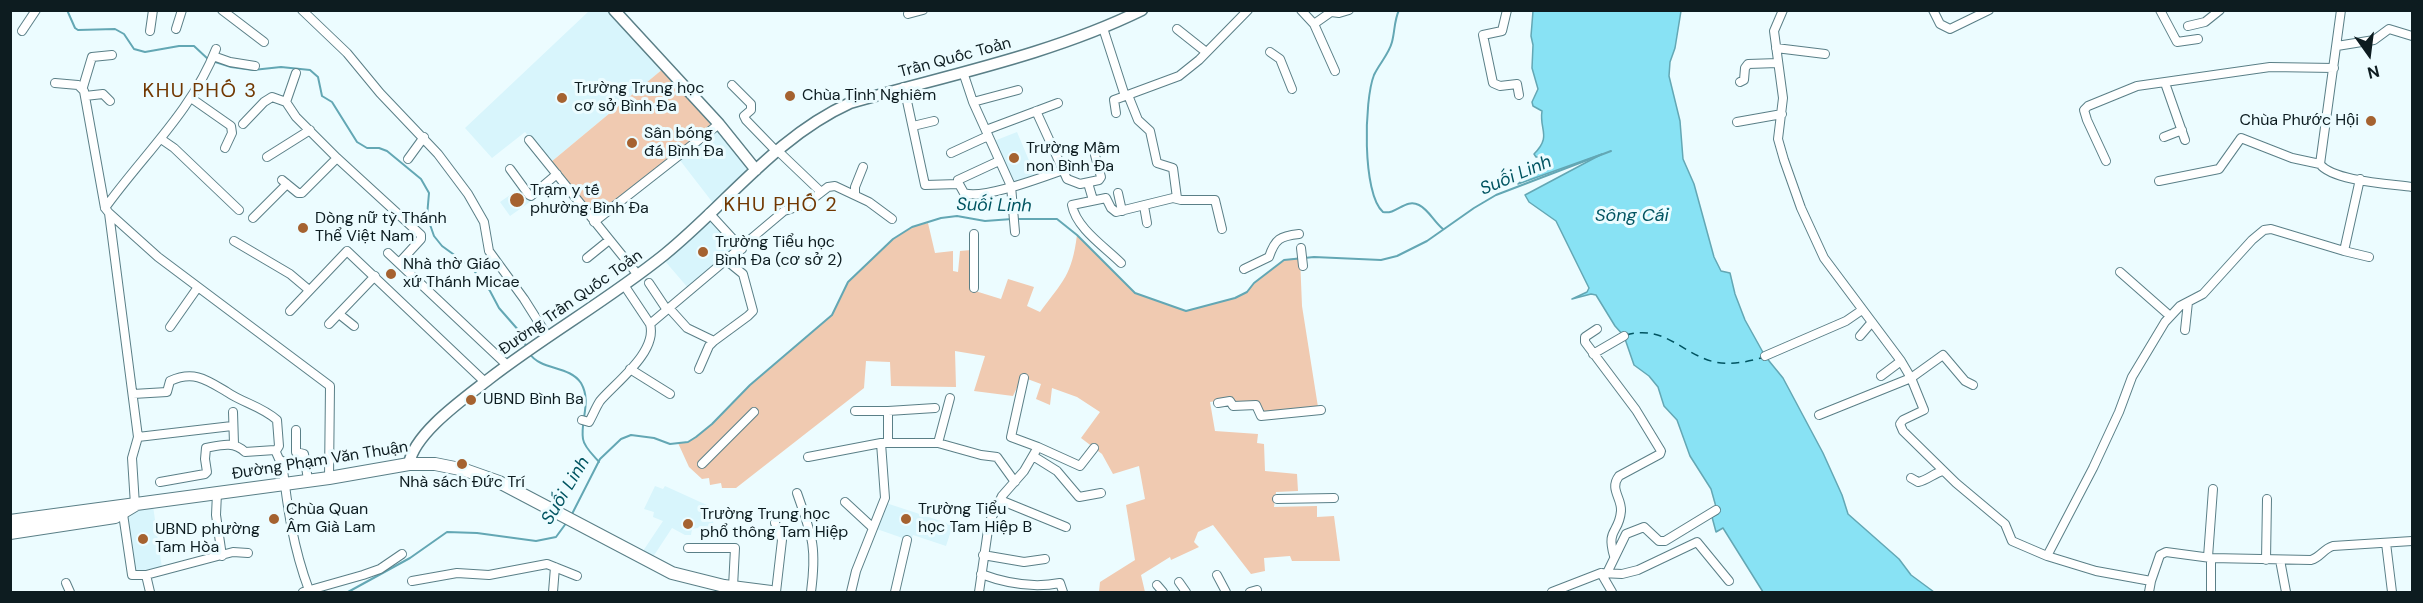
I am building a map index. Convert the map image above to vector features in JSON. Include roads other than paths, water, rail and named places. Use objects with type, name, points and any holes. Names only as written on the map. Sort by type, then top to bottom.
[{"type":"main road","points":[[614,10],[719,124],[756,170]]},
{"type":"main road","name":"Trần Quốc Toản","points":[[756,170],[777,151],[830,112],[850,103],[1041,49],[1103,28],[1142,10]]},
{"type":"main road","name":"Đường Trần Quốc Toản","points":[[409,464],[414,450],[451,409],[507,365],[638,275],[666,253],[756,170]]},
{"type":"main road","name":"Đường Phạm Văn Thuận","points":[[10,521],[26,517],[135,505],[329,478],[409,464],[435,464],[470,471],[504,485],[672,573],[733,587],[771,592]]},
{"type":"main road","name":"Đường Phạm Văn Thuận","points":[[10,532],[123,514],[135,505]]},
{"type":"main road","points":[[10,511],[26,517]]},
{"type":"street","points":[[22,31],[36,10]]},
{"type":"street","points":[[150,31],[153,10]]},
{"type":"street","points":[[176,29],[182,10]]},
{"type":"street","points":[[222,10],[264,42]]},
{"type":"street","points":[[302,10],[347,53],[380,93],[424,137],[473,203],[484,222],[489,251],[548,337]]},
{"type":"street","points":[[908,15],[923,10]]},
{"type":"street","points":[[1116,113],[1114,100],[1179,76],[1248,10]]},
{"type":"street","points":[[1301,10],[1314,24],[1335,71]]},
{"type":"street","points":[[1314,24],[1331,12],[1339,14],[1349,10]]},
{"type":"street","points":[[1507,10],[1502,31],[1483,36],[1493,83],[1500,86],[1517,84],[1518,95]]},
{"type":"street","points":[[1784,10],[1774,31],[1783,98],[1778,140],[1801,208],[1824,258],[1901,361],[1911,378],[1924,410],[1903,420],[1900,424],[1903,431],[1943,471],[2006,524],[2012,541],[2047,556],[2096,572],[2151,582]]},
{"type":"street","points":[[1933,10],[1940,24],[1950,29],[1989,10]]},
{"type":"street","points":[[2160,10],[2175,40],[2180,42],[2198,39]]},
{"type":"street","points":[[2188,26],[2205,22],[2220,10]]},
{"type":"street","points":[[2341,10],[2320,164],[2323,169],[2340,176],[2412,187]]},
{"type":"street","points":[[1103,28],[1126,95],[1138,120],[1150,131],[1157,163],[1173,168],[1177,198]]},
{"type":"street","points":[[2337,46],[2373,40],[2389,28],[2412,36]]},
{"type":"street","points":[[1177,29],[1206,52]]},
{"type":"street","points":[[1776,48],[1825,54]]},
{"type":"street","points":[[107,210],[191,98],[214,52],[230,62],[255,66]]},
{"type":"street","points":[[1270,52],[1280,59],[1292,89]]},
{"type":"street","points":[[112,55],[92,57],[82,87],[107,210],[133,394],[138,437],[132,464],[135,505]]},
{"type":"street","points":[[1740,82],[1744,80],[1745,68],[1748,64],[1778,63]]},
{"type":"street","points":[[2106,161],[2084,110],[2088,106],[2137,86],[2270,66],[2334,68]]},
{"type":"street","points":[[963,72],[973,102],[1011,186],[1015,229]]},
{"type":"street","points":[[286,102],[296,74]]},
{"type":"street","points":[[55,83],[82,87]]},
{"type":"street","points":[[2165,83],[2185,140]]},
{"type":"street","points":[[732,85],[751,105],[751,110],[744,116],[746,120],[821,192]]},
{"type":"street","points":[[904,87],[925,185],[959,183]]},
{"type":"street","points":[[973,102],[1018,90]]},
{"type":"street","points":[[85,96],[103,94],[110,101]]},
{"type":"street","points":[[243,124],[272,97],[286,102],[337,158],[422,235],[399,263]]},
{"type":"street","points":[[191,98],[231,126],[232,134],[225,148]]},
{"type":"street","points":[[951,153],[987,133],[1058,103]]},
{"type":"street","points":[[1036,111],[1063,171],[1071,181],[1080,184],[1101,179],[1095,155]]},
{"type":"street","points":[[1737,122],[1782,114]]},
{"type":"street","points":[[913,126],[934,121]]},
{"type":"street","points":[[594,222],[719,124]]},
{"type":"street","points":[[267,157],[310,130]]},
{"type":"street","points":[[2164,137],[2182,130]]},
{"type":"street","points":[[408,159],[424,137]]},
{"type":"street","points":[[2159,181],[2219,169],[2241,138],[2292,158],[2320,164]]},
{"type":"street","points":[[161,139],[174,148],[239,210]]},
{"type":"street","points":[[529,140],[558,174],[608,241],[638,275]]},
{"type":"street","points":[[252,218],[284,182],[298,194],[302,193],[337,158]]},
{"type":"street","points":[[999,161],[958,180],[964,193],[972,195],[1063,171]]},
{"type":"street","points":[[855,195],[855,187],[862,167]]},
{"type":"street","points":[[510,170],[531,196],[558,174]]},
{"type":"street","points":[[2344,251],[2360,179]]},
{"type":"street","points":[[1088,183],[1093,200]]},
{"type":"street","points":[[650,324],[742,249],[784,211],[806,204],[828,187],[835,186],[855,195],[892,219]]},
{"type":"street","points":[[1118,193],[1122,211]]},
{"type":"street","points":[[1121,263],[1083,226],[1074,214],[1072,206],[1106,198],[1114,211],[1122,211],[1177,198],[1215,200],[1222,229]]},
{"type":"street","points":[[1144,206],[1147,223]]},
{"type":"street","points":[[107,210],[158,257],[330,386],[329,478]]},
{"type":"street","points":[[709,213],[742,249]]},
{"type":"street","points":[[2047,556],[2120,412],[2132,377],[2147,349],[2170,316],[2180,306],[2203,294],[2264,230],[2271,229],[2370,257]]},
{"type":"street","points":[[974,234],[974,288]]},
{"type":"street","points":[[1244,269],[1269,257],[1273,243],[1280,236],[1299,234]]},
{"type":"street","points":[[234,241],[290,274],[309,290]]},
{"type":"street","points":[[587,258],[608,241]]},
{"type":"street","points":[[1301,248],[1303,266]]},
{"type":"street","points":[[290,311],[347,251],[485,382]]},
{"type":"street","points":[[388,253],[507,365]]},
{"type":"street","points":[[699,369],[709,346],[753,311],[743,274],[726,261]]},
{"type":"street","points":[[2120,272],[2170,316]]},
{"type":"street","points":[[329,324],[375,276]]},
{"type":"street","points":[[649,283],[668,309],[687,328],[714,341]]},
{"type":"street","points":[[584,421],[591,420],[602,399],[630,369],[649,340],[650,324],[624,285]]},
{"type":"street","points":[[170,327],[198,287]]},
{"type":"street","points":[[2185,330],[2188,302]]},
{"type":"street","points":[[1765,356],[1846,321],[1863,310]]},
{"type":"street","points":[[339,314],[354,326]]},
{"type":"street","points":[[1860,336],[1872,322]]},
{"type":"street","points":[[1597,329],[1585,337],[1585,342],[1636,410],[1661,451],[1660,454],[1619,476],[1615,481],[1614,487],[1621,510],[1610,538],[1614,556]]},
{"type":"street","points":[[1593,354],[1624,336]]},
{"type":"street","points":[[1819,415],[1911,378],[1943,355],[1965,381],[1973,385]]},
{"type":"street","points":[[1881,376],[1901,361]]},
{"type":"street","points":[[630,369],[670,394]]},
{"type":"street","points":[[133,394],[167,392],[170,381],[174,379],[190,376],[208,379],[228,393],[247,401],[277,420],[279,446],[276,451]]},
{"type":"street","points":[[1024,378],[1011,437],[1080,466],[1094,448]]},
{"type":"street","points":[[938,443],[950,398]]},
{"type":"street","points":[[1218,403],[1230,401],[1233,406],[1237,407],[1256,405],[1260,416],[1321,410]]},
{"type":"street","points":[[855,411],[935,408]]},
{"type":"street","points":[[851,592],[856,571],[885,498],[885,443],[888,411]]},
{"type":"street","points":[[233,412],[234,444]]},
{"type":"street","points":[[702,464],[754,412]]},
{"type":"street","points":[[138,437],[232,426]]},
{"type":"street","points":[[296,430],[294,448],[296,452],[304,454],[308,480]]},
{"type":"street","points":[[808,457],[885,443],[938,443],[997,457],[1015,482]]},
{"type":"street","points":[[160,482],[205,474],[207,472],[206,448],[234,444],[245,452],[276,451]]},
{"type":"street","points":[[979,592],[989,523],[1000,500],[1038,447]]},
{"type":"street","points":[[276,451],[282,461],[295,548],[306,591],[380,569],[402,554]]},
{"type":"street","points":[[1033,456],[1057,471],[1079,497],[1101,493]]},
{"type":"street","points":[[1911,478],[1918,482],[1923,481],[1943,471]]},
{"type":"street","points":[[2211,592],[2213,489]]},
{"type":"street","points":[[218,493],[216,515],[222,556]]},
{"type":"street","points":[[797,493],[814,542],[815,562],[811,592]]},
{"type":"street","points":[[1277,499],[1334,498]]},
{"type":"street","points":[[2266,560],[2267,499]]},
{"type":"street","points":[[1000,500],[1066,527]]},
{"type":"street","points":[[844,502],[872,527]]},
{"type":"street","points":[[1604,573],[1623,537],[1639,528],[1647,530],[1659,541],[1665,541],[1716,510]]},
{"type":"street","points":[[123,514],[132,575],[146,575],[233,552],[248,553]]},
{"type":"street","points":[[776,523],[782,540],[776,592]]},
{"type":"street","points":[[895,592],[908,540]]},
{"type":"street","points":[[2149,592],[2162,553],[2280,560],[2317,558],[2327,548],[2333,546],[2412,541]]},
{"type":"street","points":[[1552,592],[1604,573],[1638,570],[1697,542],[1729,581]]},
{"type":"street","points":[[2386,543],[2392,592]]},
{"type":"street","points":[[688,548],[735,548],[733,587]]},
{"type":"street","points":[[983,555],[1024,562],[1045,559]]},
{"type":"street","points":[[2280,560],[2286,592]]},
{"type":"street","points":[[412,581],[457,573],[489,575],[535,564],[547,564],[577,576]]},
{"type":"street","points":[[553,592],[555,567]]},
{"type":"street","points":[[1604,573],[1612,592]]},
{"type":"street","points":[[981,574],[1008,582],[1059,583],[1063,592]]},
{"type":"street","points":[[146,575],[150,592]]},
{"type":"street","points":[[1217,575],[1226,592]]},
{"type":"street","points":[[1179,582],[1186,592]]},
{"type":"street","points":[[66,583],[70,592]]},
{"type":"street","points":[[1157,585],[1163,592]]},
{"type":"water","name":"Sông Cái","points":[[1533,11],[1681,11],[1669,76],[1680,121],[1683,159],[1694,184],[1714,257],[1721,271],[1730,273],[1745,320],[1765,356],[1783,378],[1823,453],[1848,514],[1899,559],[1911,575],[1934,592],[1763,592],[1723,528],[1716,532],[1712,517],[1718,514],[1711,489],[1690,456],[1677,420],[1664,406],[1658,387],[1649,376],[1634,365],[1624,336],[1596,295],[1591,294],[1572,299],[1587,292],[1589,288],[1556,221],[1529,202],[1525,195],[1602,154],[1518,184],[1541,162],[1541,157],[1536,157],[1534,154],[1544,137],[1542,111],[1533,106],[1532,102],[1538,89],[1532,68]]},
{"type":"waterway","points":[[67,10],[78,30],[115,29],[124,34],[134,49],[145,52],[179,46],[194,46],[209,60],[231,67],[253,70],[281,67],[310,70],[318,77],[322,96],[332,102],[357,142],[367,148],[387,151],[421,179],[429,193],[427,216],[434,236],[442,246],[471,267],[490,291],[499,308],[520,332],[527,348]]},
{"type":"waterway","points":[[1399,10],[1391,46],[1374,75],[1368,104],[1367,146],[1371,187],[1376,202],[1383,212],[1393,211],[1414,203],[1426,210],[1443,229]]},
{"type":"waterway","name":"Suối Linh","points":[[1017,219],[1057,219],[1077,235],[1135,293],[1186,311],[1235,298],[1247,292],[1254,283],[1284,260],[1314,257],[1381,260],[1397,256],[1427,241],[1496,195],[1611,151]]},
{"type":"waterway","name":"Suối Linh","points":[[572,514],[600,459],[621,439],[631,435],[654,438],[670,444],[688,442],[696,437],[750,385],[832,315],[848,282],[893,239],[912,227],[941,218],[957,216],[985,221],[1012,219]]},
{"type":"waterway","points":[[529,353],[540,363],[570,373],[581,383],[586,397],[583,439],[587,448],[599,462]]},
{"type":"waterway","name":"Suối Linh","points":[[348,592],[410,558],[447,532],[477,533],[536,541],[556,537],[567,522]]},
{"type":"place","name":"Chùa Tịnh Nghiêm","points":[[790,96]]},
{"type":"place","name":"Trường Trung học cơ sở Bình Đa","points":[[562,98]]},
{"type":"place","name":"Chùa Phước Hội","points":[[2371,121]]},
{"type":"place","name":"Sân bóng đá Bình Đa","points":[[632,143]]},
{"type":"place","name":"Trường Mầm non Bình Đa","points":[[1014,158]]},
{"type":"place","name":"Trạm y tế phường Bình Đa","points":[[517,200]]},
{"type":"place","name":"Dòng nữ tỳ Thánh Thể Việt Nam","points":[[303,228]]},
{"type":"place","name":"Trường Tiểu học Bình Đa (cơ sở 2)","points":[[703,252]]},
{"type":"place","name":"Nhà thờ Giáo xứ Thánh Micae","points":[[391,274]]},
{"type":"place","name":"UBND Bình Ba","points":[[471,400]]},
{"type":"place","name":"Nhà sách Đức Trí","points":[[462,464]]},
{"type":"place","name":"Chùa Quan Âm Già Lam","points":[[274,519]]},
{"type":"place","name":"Trường Tiểu học Tam Hiệp B","points":[[906,519]]},
{"type":"place","name":"Trường Trung học phổ thông Tam Hiệp","points":[[688,524]]},
{"type":"place","name":"UBND phường Tam Hòa","points":[[143,539]]},
{"type":"district","name":"KHU PHỐ 3","points":[[200,92]]},
{"type":"district","name":"KHU PHỐ 2","points":[[781,206]]}]
